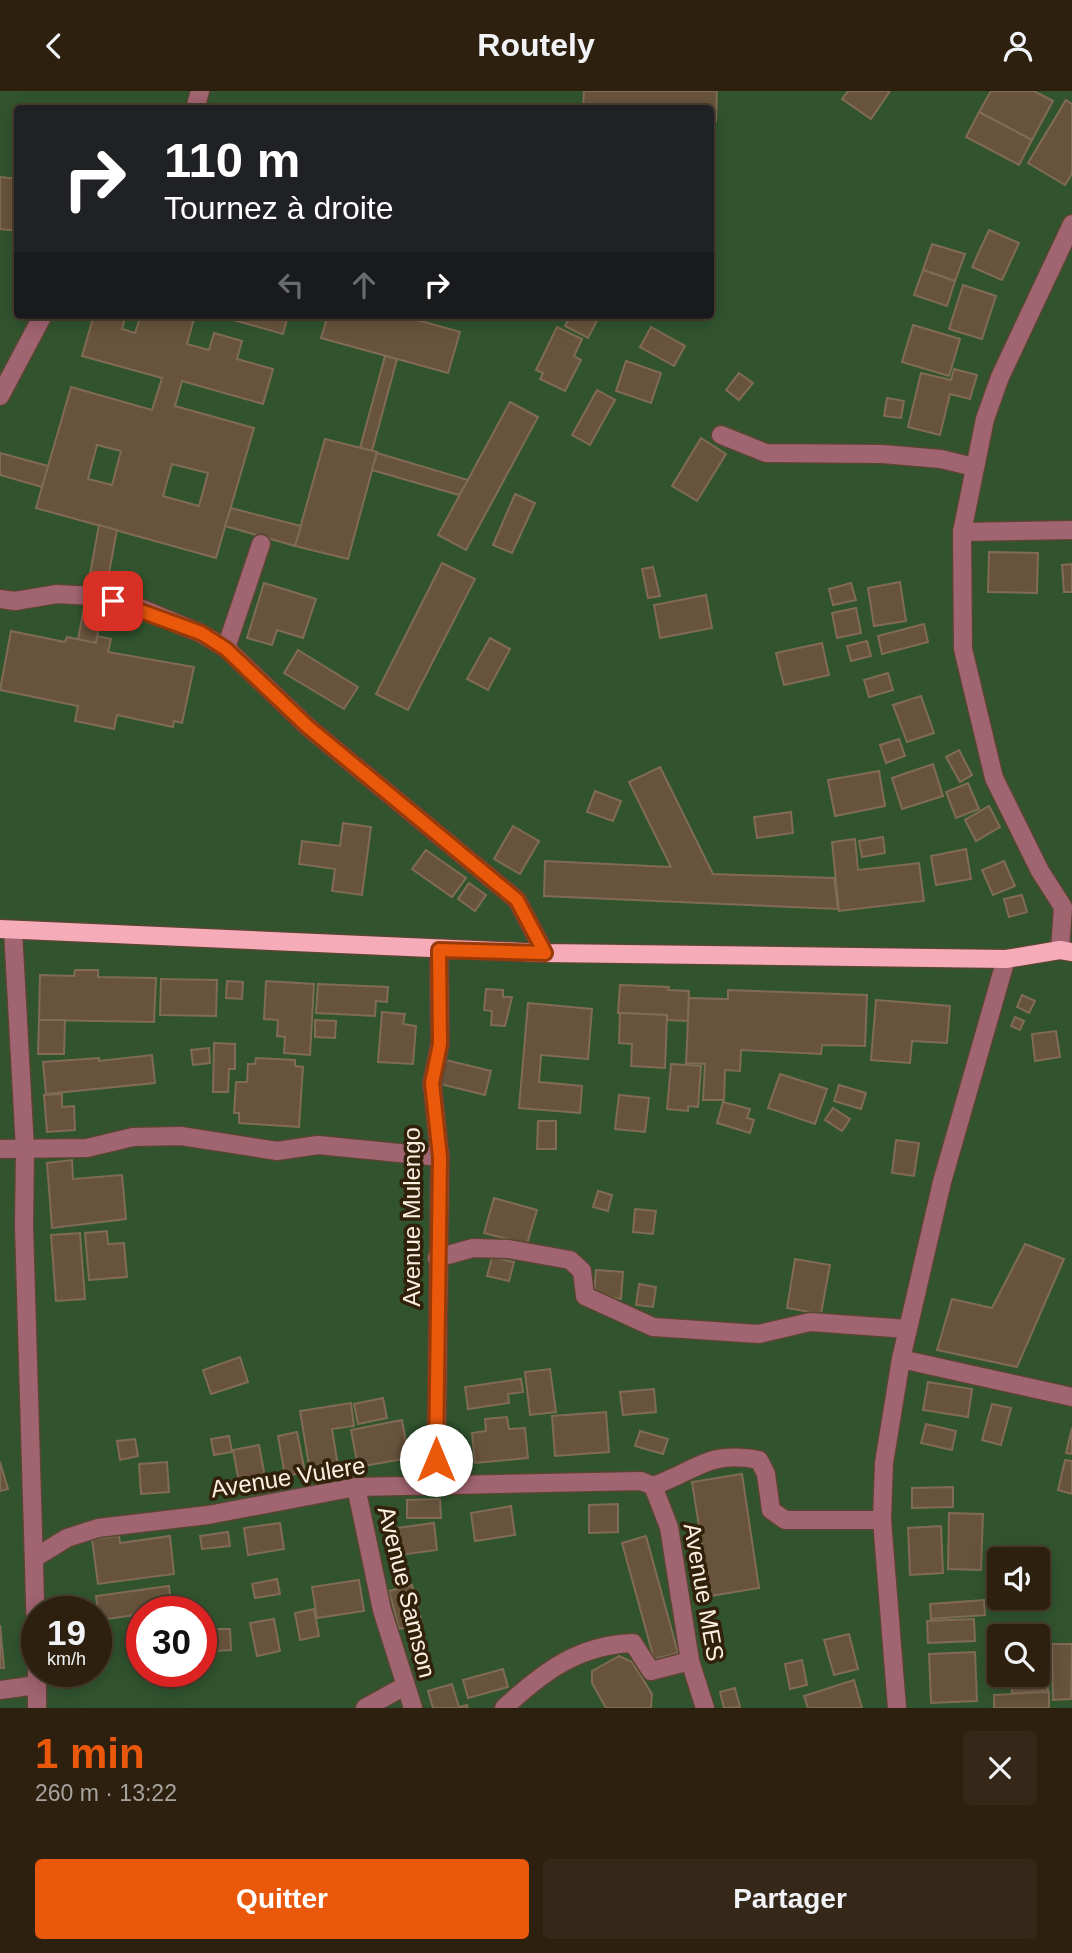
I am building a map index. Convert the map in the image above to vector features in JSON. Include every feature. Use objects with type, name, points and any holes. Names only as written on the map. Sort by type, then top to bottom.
[{"type":"main road","points":[[7,930],[545,953],[1006,959],[1066,951]]},
{"type":"street","points":[[1066,951],[1067,904],[1040,871],[995,778],[963,649],[962,532],[985,419],[1000,377],[1072,224]]},
{"type":"street","points":[[0,396],[41,319]]},
{"type":"street","points":[[722,435],[766,453],[882,454],[941,459],[974,467]]},
{"type":"street","points":[[962,532],[1072,530]]},
{"type":"street","points":[[226,649],[261,544]]},
{"type":"street","points":[[5,603],[57,594],[94,596],[133,605],[201,633],[226,649],[308,727],[517,900],[545,953]]},
{"type":"street","points":[[7,930],[25,1149],[24,1226],[36,1596]]},
{"type":"street","name":"Avenue Mulengo","points":[[436,1485],[440,1157],[432,1083],[440,1044],[439,950]]},
{"type":"street","points":[[897,1708],[882,1520],[884,1463],[901,1359],[942,1182],[1006,959]]},
{"type":"street","points":[[0,1149],[87,1148],[133,1137],[181,1136],[277,1151],[318,1145],[440,1157]]},
{"type":"street","points":[[438,1258],[472,1248],[509,1248],[570,1261],[582,1272],[585,1296],[653,1327],[759,1334],[810,1322],[908,1329]]},
{"type":"street","points":[[901,1359],[1072,1397]]},
{"type":"street","name":"Avenue Vulere","points":[[36,1557],[67,1538],[99,1528],[208,1515],[356,1487],[641,1481],[653,1486],[682,1476],[709,1459],[735,1455],[759,1460],[766,1474],[771,1510],[785,1520],[882,1520]]},
{"type":"street","name":"Avenue MES","points":[[653,1486],[669,1527],[690,1661],[705,1708]]},
{"type":"street","name":"Avenue Samson","points":[[356,1487],[382,1610],[413,1708]]},
{"type":"street","points":[[504,1708],[538,1677],[577,1654],[606,1644],[633,1643],[651,1671],[690,1661]]},
{"type":"street","points":[[0,1690],[21,1681]]},
{"type":"street","points":[[365,1708],[405,1686]]},
{"type":"street","points":[[37,1687],[37,1708]]},
{"type":"green space","points":[[0,91],[1072,91],[1072,1708],[0,1708]]},
{"type":"building","points":[[584,91],[717,91],[716,121],[714,105],[583,105]]},
{"type":"building","points":[[848,91],[890,91],[871,119],[842,99]]},
{"type":"building","points":[[991,91],[1034,91],[1053,101],[1032,140],[979,112]]},
{"type":"building","points":[[1066,100],[1072,104],[1072,174],[1065,185],[1028,163]]},
{"type":"building","points":[[979,112],[1032,140],[1019,165],[966,137]]},
{"type":"building","points":[[0,177],[14,179],[14,231],[0,229]]},
{"type":"building","points":[[989,230],[1019,243],[1002,280],[972,267]]},
{"type":"building","points":[[932,244],[965,254],[955,281],[923,270]]},
{"type":"building","points":[[923,270],[955,281],[947,306],[914,295]]},
{"type":"building","points":[[963,285],[996,296],[982,339],[949,329]]},
{"type":"building","points":[[93,319],[125,319],[122,329],[135,333],[140,319],[194,319],[187,344],[209,350],[214,333],[242,341],[237,359],[273,369],[263,404],[182,381],[175,406],[254,428],[216,558],[36,508],[71,387],[152,410],[162,378],[82,356]],"holes":[[[97,445],[121,451],[112,485],[88,479]],[[172,464],[208,473],[199,506],[163,496]]]},
{"type":"building","points":[[230,319],[287,319],[283,334]]},
{"type":"building","points":[[327,319],[414,319],[460,332],[448,373],[321,338]]},
{"type":"building","points":[[569,319],[598,319],[588,338],[565,326]]},
{"type":"building","points":[[913,325],[960,339],[949,376],[902,362]]},
{"type":"building","points":[[557,327],[582,339],[574,356],[581,360],[565,391],[540,379],[543,373],[536,370]]},
{"type":"building","points":[[651,327],[685,346],[674,366],[640,347]]},
{"type":"building","points":[[385,356],[397,359],[372,451],[360,448]]},
{"type":"building","points":[[626,361],[661,373],[651,403],[616,391]]},
{"type":"building","points":[[954,369],[977,375],[970,399],[950,394],[940,435],[908,427],[921,373],[951,380]]},
{"type":"building","points":[[739,373],[753,383],[739,400],[726,390]]},
{"type":"building","points":[[597,390],[615,400],[590,445],[572,435]]},
{"type":"building","points":[[887,398],[904,401],[901,418],[884,416]]},
{"type":"building","points":[[510,402],[538,417],[466,550],[438,535]]},
{"type":"building","points":[[701,438],[726,454],[697,501],[672,486]]},
{"type":"building","points":[[325,439],[377,452],[348,559],[295,546]]},
{"type":"building","points":[[0,453],[48,466],[42,487],[0,475]]},
{"type":"building","points":[[377,453],[468,480],[459,495],[372,470]]},
{"type":"building","points":[[515,494],[535,503],[512,553],[493,545]]},
{"type":"building","points":[[231,508],[301,526],[295,546],[225,526]]},
{"type":"building","points":[[99,525],[117,530],[96,643],[78,640]]},
{"type":"building","points":[[989,552],[1038,553],[1037,593],[988,592]]},
{"type":"building","points":[[442,563],[475,579],[408,710],[376,694]]},
{"type":"building","points":[[1072,564],[1072,592],[1064,592],[1062,565]]},
{"type":"building","points":[[653,567],[660,596],[648,598],[642,569]]},
{"type":"building","points":[[900,582],[906,621],[874,626],[868,588]]},
{"type":"building","points":[[264,583],[316,599],[303,638],[277,630],[272,645],[247,638]]},
{"type":"building","points":[[851,583],[856,600],[833,605],[829,589]]},
{"type":"building","points":[[706,595],[712,628],[660,638],[654,605]]},
{"type":"building","points":[[856,608],[861,633],[837,638],[832,613]]},
{"type":"building","points":[[924,624],[928,642],[882,654],[878,636]]},
{"type":"building","points":[[11,631],[65,642],[67,637],[96,643],[97,636],[111,639],[108,652],[194,667],[182,723],[174,721],[173,727],[117,715],[114,729],[75,721],[78,706],[0,690]]},
{"type":"building","points":[[490,638],[510,649],[488,690],[467,679]]},
{"type":"building","points":[[867,641],[871,656],[851,661],[847,646]]},
{"type":"building","points":[[822,643],[829,675],[784,685],[776,653]]},
{"type":"building","points":[[298,650],[358,687],[344,709],[284,673]]},
{"type":"building","points":[[888,673],[893,690],[869,697],[864,680]]},
{"type":"building","points":[[921,696],[934,733],[907,742],[893,705]]},
{"type":"building","points":[[899,739],[905,756],[886,763],[880,745]]},
{"type":"building","points":[[959,750],[972,775],[960,782],[946,757]]},
{"type":"building","points":[[933,764],[943,796],[902,809],[892,778]]},
{"type":"building","points":[[660,767],[713,874],[834,878],[838,909],[544,896],[545,861],[671,867],[629,782]]},
{"type":"building","points":[[879,771],[885,806],[835,816],[828,780]]},
{"type":"building","points":[[968,783],[979,809],[956,818],[946,792]]},
{"type":"building","points":[[595,791],[621,801],[613,821],[587,812]]},
{"type":"building","points":[[989,806],[1000,827],[976,841],[965,820]]},
{"type":"building","points":[[791,812],[793,833],[757,838],[754,817]]},
{"type":"building","points":[[343,823],[371,827],[362,895],[332,891],[335,869],[299,864],[302,841],[340,846]]},
{"type":"building","points":[[513,826],[539,841],[520,874],[494,859]]},
{"type":"building","points":[[883,837],[885,853],[862,857],[859,841]]},
{"type":"building","points":[[855,839],[858,870],[919,863],[924,901],[839,911],[832,842]]},
{"type":"building","points":[[966,849],[971,879],[936,885],[931,856]]},
{"type":"building","points":[[426,850],[466,878],[452,897],[412,869]]},
{"type":"building","points":[[1004,861],[1015,886],[993,895],[982,870]]},
{"type":"building","points":[[469,883],[486,895],[475,911],[458,899]]},
{"type":"building","points":[[1022,895],[1027,912],[1009,917],[1004,899]]},
{"type":"building","points":[[75,970],[98,970],[98,977],[156,978],[154,1022],[39,1020],[40,975],[74,976]]},
{"type":"building","points":[[161,979],[217,980],[216,1016],[160,1015]]},
{"type":"building","points":[[227,981],[243,982],[242,999],[226,998]]},
{"type":"building","points":[[266,981],[314,984],[310,1055],[284,1053],[285,1037],[277,1036],[278,1020],[264,1019]]},
{"type":"building","points":[[318,984],[388,987],[387,1002],[376,1001],[375,1016],[316,1013]]},
{"type":"building","points":[[620,985],[669,987],[668,990],[689,991],[688,1021],[667,1020],[667,1015],[618,1013]]},
{"type":"building","points":[[486,989],[503,990],[503,997],[512,997],[505,1026],[491,1025],[492,1011],[484,1010]]},
{"type":"building","points":[[728,990],[867,995],[865,1046],[822,1045],[821,1054],[741,1050],[740,1071],[725,1070],[724,1100],[703,1100],[705,1064],[686,1063],[689,998],[728,999]]},
{"type":"building","points":[[1022,995],[1035,1001],[1029,1013],[1017,1007]]},
{"type":"building","points":[[876,1000],[950,1006],[947,1043],[912,1041],[910,1063],[871,1060]]},
{"type":"building","points":[[528,1003],[592,1009],[588,1059],[541,1055],[539,1082],[582,1086],[580,1113],[519,1108]]},
{"type":"building","points":[[382,1012],[405,1014],[403,1024],[416,1026],[413,1064],[378,1062]]},
{"type":"building","points":[[620,1013],[667,1015],[665,1068],[631,1066],[632,1044],[619,1043]]},
{"type":"building","points":[[1015,1017],[1024,1021],[1020,1030],[1011,1026]]},
{"type":"building","points":[[39,1020],[65,1020],[64,1054],[38,1054]]},
{"type":"building","points":[[315,1020],[336,1021],[335,1038],[315,1037]]},
{"type":"building","points":[[1056,1031],[1060,1057],[1035,1061],[1032,1034]]},
{"type":"building","points":[[214,1043],[235,1044],[235,1069],[229,1069],[228,1092],[213,1092]]},
{"type":"building","points":[[209,1048],[210,1063],[193,1065],[191,1050]]},
{"type":"building","points":[[152,1055],[155,1083],[46,1094],[43,1062],[99,1058],[99,1061]]},
{"type":"building","points":[[256,1058],[295,1060],[295,1066],[303,1067],[299,1127],[239,1123],[239,1113],[234,1113],[236,1082],[247,1082],[248,1064],[255,1064]]},
{"type":"building","points":[[446,1060],[491,1071],[485,1095],[440,1084]]},
{"type":"building","points":[[671,1064],[701,1066],[698,1107],[688,1106],[688,1111],[667,1109]]},
{"type":"building","points":[[780,1074],[827,1089],[815,1124],[768,1108]]},
{"type":"building","points":[[839,1085],[866,1093],[861,1109],[834,1101]]},
{"type":"building","points":[[62,1094],[62,1107],[74,1106],[75,1130],[47,1132],[44,1095]]},
{"type":"building","points":[[619,1095],[649,1098],[645,1132],[615,1129]]},
{"type":"building","points":[[723,1102],[750,1109],[747,1118],[754,1120],[750,1133],[717,1123]]},
{"type":"building","points":[[833,1108],[850,1119],[842,1131],[825,1120]]},
{"type":"building","points":[[538,1121],[556,1121],[556,1149],[537,1149]]},
{"type":"building","points":[[896,1140],[919,1143],[914,1176],[892,1173]]},
{"type":"building","points":[[72,1160],[73,1179],[122,1175],[126,1219],[52,1228],[47,1163]]},
{"type":"building","points":[[598,1191],[612,1195],[608,1211],[593,1207]]},
{"type":"building","points":[[494,1198],[537,1210],[527,1244],[484,1233]]},
{"type":"building","points":[[635,1209],[656,1211],[653,1234],[633,1232]]},
{"type":"building","points":[[107,1231],[108,1244],[124,1243],[127,1277],[89,1280],[85,1233]]},
{"type":"building","points":[[80,1233],[85,1299],[56,1301],[51,1235]]},
{"type":"building","points":[[1025,1244],[1064,1259],[1017,1367],[937,1350],[952,1299],[992,1308]]},
{"type":"building","points":[[492,1257],[514,1262],[509,1281],[487,1276]]},
{"type":"building","points":[[795,1259],[830,1265],[821,1314],[787,1308]]},
{"type":"building","points":[[596,1270],[623,1272],[621,1299],[594,1296]]},
{"type":"building","points":[[639,1284],[656,1287],[653,1307],[636,1305]]},
{"type":"building","points":[[240,1357],[248,1382],[211,1394],[203,1370]]},
{"type":"building","points":[[550,1369],[556,1412],[530,1415],[525,1372]]},
{"type":"building","points":[[521,1379],[523,1392],[508,1394],[509,1403],[468,1409],[465,1387]]},
{"type":"building","points":[[928,1382],[972,1389],[968,1417],[923,1410]]},
{"type":"building","points":[[654,1389],[656,1412],[623,1415],[620,1392]]},
{"type":"building","points":[[383,1398],[387,1418],[358,1424],[354,1404]]},
{"type":"building","points":[[351,1403],[354,1426],[332,1429],[338,1466],[310,1471],[300,1411]]},
{"type":"building","points":[[992,1404],[1011,1408],[1001,1445],[982,1440]]},
{"type":"building","points":[[606,1412],[609,1452],[555,1456],[552,1416]]},
{"type":"building","points":[[507,1417],[509,1429],[525,1428],[528,1458],[475,1463],[472,1433],[486,1431],[485,1419]]},
{"type":"building","points":[[402,1420],[409,1458],[358,1467],[351,1430]]},
{"type":"building","points":[[926,1424],[956,1431],[952,1450],[921,1443]]},
{"type":"building","points":[[1072,1428],[1072,1454],[1066,1453]]},
{"type":"building","points":[[640,1431],[668,1439],[663,1454],[635,1446]]},
{"type":"building","points":[[297,1432],[305,1472],[285,1476],[278,1436]]},
{"type":"building","points":[[229,1436],[232,1452],[214,1455],[211,1439]]},
{"type":"building","points":[[135,1439],[138,1456],[120,1460],[117,1441]]},
{"type":"building","points":[[259,1445],[265,1477],[239,1482],[233,1450]]},
{"type":"building","points":[[1065,1460],[1072,1461],[1072,1494],[1058,1490]]},
{"type":"building","points":[[0,1462],[8,1489],[0,1491]]},
{"type":"building","points":[[167,1462],[169,1492],[141,1494],[139,1464]]},
{"type":"building","points":[[742,1474],[759,1588],[710,1596],[692,1482]]},
{"type":"building","points":[[953,1487],[953,1507],[912,1508],[912,1488]]},
{"type":"building","points":[[440,1499],[441,1518],[407,1518],[407,1500]]},
{"type":"building","points":[[618,1504],[618,1532],[589,1533],[589,1505]]},
{"type":"building","points":[[511,1506],[515,1535],[475,1541],[471,1513]]},
{"type":"building","points":[[949,1513],[983,1514],[981,1570],[948,1569]]},
{"type":"building","points":[[280,1523],[284,1549],[248,1555],[244,1528]]},
{"type":"building","points":[[434,1523],[437,1550],[393,1556],[389,1529]]},
{"type":"building","points":[[941,1526],[943,1573],[910,1575],[908,1528]]},
{"type":"building","points":[[228,1532],[230,1546],[202,1549],[200,1536]]},
{"type":"building","points":[[119,1536],[120,1543],[170,1536],[174,1574],[98,1584],[92,1539]]},
{"type":"building","points":[[646,1536],[678,1653],[654,1659],[622,1543]]},
{"type":"building","points":[[277,1579],[280,1594],[255,1598],[252,1584]]},
{"type":"building","points":[[359,1580],[364,1611],[317,1618],[312,1587]]},
{"type":"building","points":[[412,1585],[422,1624],[399,1629],[389,1591]]},
{"type":"building","points":[[169,1586],[170,1596],[126,1596],[126,1616],[112,1618],[112,1596],[96,1596]]},
{"type":"building","points":[[984,1600],[985,1615],[931,1619],[930,1604]]},
{"type":"building","points":[[314,1609],[319,1636],[300,1640],[295,1613]]},
{"type":"building","points":[[274,1619],[280,1651],[257,1656],[250,1623]]},
{"type":"building","points":[[974,1619],[975,1641],[928,1643],[927,1621]]},
{"type":"building","points":[[0,1625],[4,1668],[0,1668]]},
{"type":"building","points":[[217,1629],[230,1629],[231,1650],[217,1651]]},
{"type":"building","points":[[849,1634],[858,1669],[834,1675],[824,1640]]},
{"type":"building","points":[[1052,1644],[1072,1644],[1071,1699],[1053,1700]]},
{"type":"building","points":[[975,1652],[977,1701],[931,1703],[929,1654]]},
{"type":"building","points":[[619,1656],[632,1662],[652,1694],[651,1708],[606,1708],[592,1683],[592,1671]]},
{"type":"building","points":[[802,1660],[807,1685],[790,1689],[785,1664]]},
{"type":"building","points":[[503,1669],[508,1687],[468,1698],[463,1680]]},
{"type":"building","points":[[854,1680],[862,1708],[808,1708],[804,1696]]},
{"type":"building","points":[[452,1684],[459,1707],[467,1705],[468,1708],[433,1708],[428,1691]]},
{"type":"building","points":[[1012,1687],[1048,1687],[1048,1691],[1012,1693]]},
{"type":"building","points":[[735,1688],[740,1707],[724,1708],[720,1692]]},
{"type":"building","points":[[1049,1692],[1049,1708],[994,1708],[994,1695]]},
{"type":"route","points":[[113,601],[133,605],[201,633],[257,674],[308,727],[517,900],[545,953],[439,950],[440,1044],[432,1083],[440,1157],[436,1460]]}]
